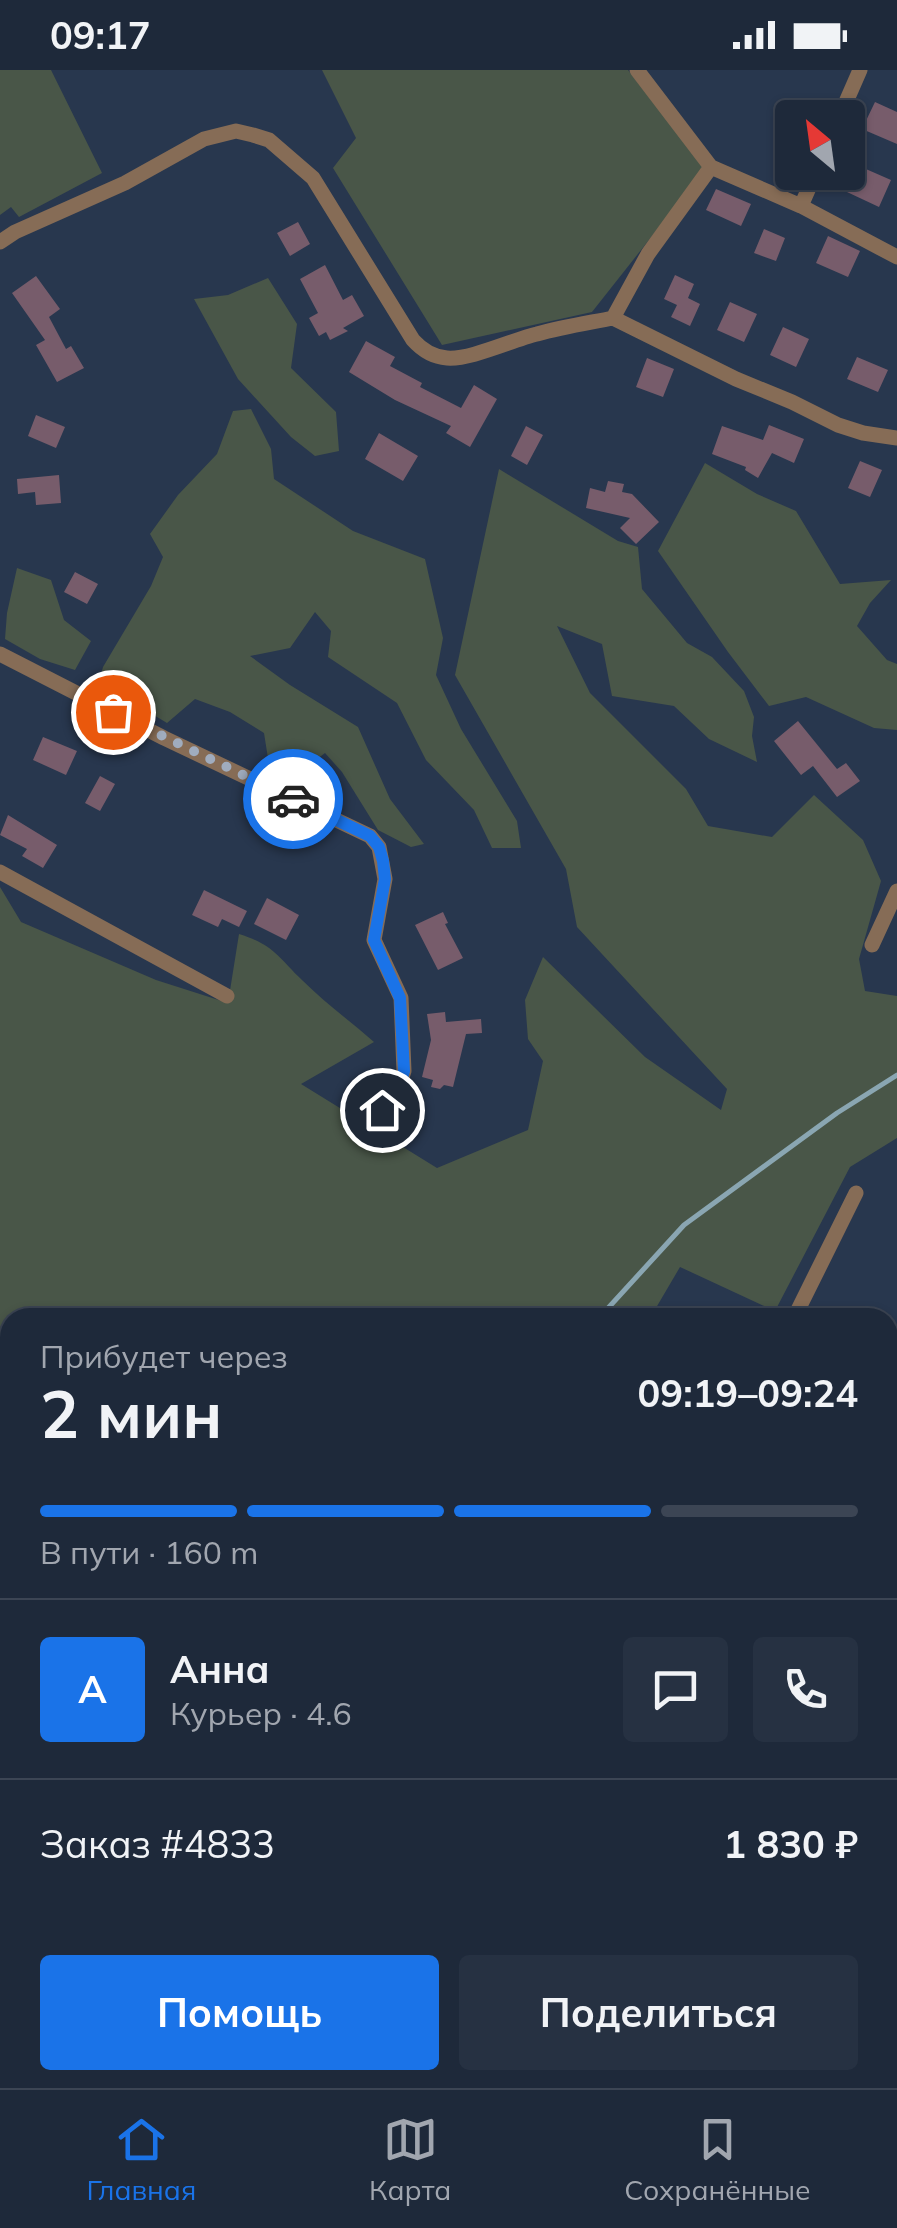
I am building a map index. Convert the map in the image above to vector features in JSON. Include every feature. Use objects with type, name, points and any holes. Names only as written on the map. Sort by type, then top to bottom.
[{"type":"street","points":[[636,70],[711,167],[801,206],[897,257]]},
{"type":"street","points":[[848,100],[860,70]]},
{"type":"street","points":[[0,242],[125,183],[204,139],[236,131],[254,134],[269,140],[312,178],[413,340],[434,356],[463,356],[538,334],[614,318],[736,380],[838,425],[897,438]]},
{"type":"street","points":[[614,318],[648,254],[711,167]]},
{"type":"street","points":[[801,206],[808,190]]},
{"type":"street","points":[[0,654],[370,836],[383,861],[385,879],[374,940],[400,998],[404,1071],[398,1090],[382,1110]]},
{"type":"street","points":[[0,872],[228,996]]},
{"type":"street","points":[[872,945],[897,891]]},
{"type":"street","points":[[799,1308],[856,1193]]},
{"type":"green space","points":[[0,70],[51,70],[102,173],[19,217],[11,207],[0,215]]},
{"type":"green space","points":[[322,70],[628,70],[705,169],[592,312],[442,345],[333,168],[356,138]]},
{"type":"green space","points":[[268,278],[297,324],[291,368],[336,412],[339,451],[315,456],[291,437],[238,379],[194,299],[228,295]]},
{"type":"green space","points":[[251,409],[271,449],[274,479],[353,531],[425,559],[443,638],[436,675],[461,729],[517,821],[521,848],[492,848],[474,810],[426,760],[397,703],[328,657],[331,631],[315,612],[290,648],[250,656],[358,727],[390,799],[424,844],[411,847],[378,830],[342,772],[325,753],[288,781],[270,771],[264,733],[230,712],[195,699],[167,723],[99,682],[103,667],[151,586],[163,557],[150,534],[178,495],[217,454],[233,411]]},
{"type":"green space","points":[[705,463],[757,494],[796,511],[840,584],[891,580],[870,603],[857,626],[887,660],[897,664],[897,730],[874,728],[806,697],[769,706],[728,652],[658,551]]},
{"type":"green space","points":[[499,469],[618,541],[638,547],[642,589],[687,643],[712,657],[744,691],[754,717],[752,736],[757,762],[709,739],[674,706],[612,696],[602,644],[557,626],[590,693],[686,789],[708,826],[772,837],[814,795],[863,840],[881,881],[859,959],[865,991],[897,996],[897,1138],[850,1167],[777,1308],[769,1308],[680,1267],[656,1308],[0,1308],[0,887],[21,922],[156,980],[228,1003],[239,934],[268,947],[374,1042],[301,1084],[437,1168],[528,1130],[543,1061],[528,1039],[525,1000],[543,957],[645,1057],[721,1110],[727,1089],[577,927],[566,869],[455,675]]},
{"type":"green space","points":[[17,568],[51,580],[64,620],[91,641],[75,670],[40,659],[5,639]]},
{"type":"building","points":[[875,102],[897,112],[897,144],[865,130]]},
{"type":"building","points":[[865,169],[891,180],[879,207],[847,192],[865,190]]},
{"type":"building","points":[[716,189],[751,204],[741,226],[706,210]]},
{"type":"building","points":[[298,222],[310,244],[290,256],[277,233]]},
{"type":"building","points":[[764,229],[785,238],[776,261],[754,253]]},
{"type":"building","points":[[828,236],[860,251],[848,277],[816,263]]},
{"type":"building","points":[[325,265],[343,300],[352,295],[364,316],[343,328],[348,331],[330,340],[326,332],[319,336],[309,318],[318,313],[300,279]]},
{"type":"building","points":[[675,275],[694,284],[688,298],[700,304],[690,326],[671,317],[677,305],[664,299]]},
{"type":"building","points":[[36,276],[60,309],[49,317],[66,349],[71,346],[84,368],[57,382],[36,345],[45,340],[12,293]]},
{"type":"building","points":[[730,302],[757,314],[744,342],[717,330]]},
{"type":"building","points":[[783,327],[809,339],[796,367],[770,355]]},
{"type":"building","points":[[366,341],[395,357],[390,366],[461,408],[474,385],[497,399],[470,447],[446,433],[451,426],[395,400],[349,372]]},
{"type":"building","points":[[857,357],[888,370],[878,392],[847,379]]},
{"type":"building","points":[[647,358],[674,369],[663,397],[636,387]]},
{"type":"building","points":[[36,415],[65,427],[56,448],[28,436]]},
{"type":"building","points":[[769,425],[804,439],[794,463],[772,453],[758,478],[746,467],[712,454],[722,426],[763,440]]},
{"type":"building","points":[[526,426],[543,435],[527,465],[511,456]]},
{"type":"building","points":[[379,433],[418,456],[403,481],[365,459]]},
{"type":"building","points":[[860,461],[882,470],[870,497],[848,488]]},
{"type":"building","points":[[59,475],[61,503],[36,505],[35,492],[18,494],[17,479]]},
{"type":"building","points":[[608,481],[624,484],[622,492],[632,494],[659,522],[636,544],[620,528],[630,518],[586,508],[590,488],[605,492]]},
{"type":"building","points":[[75,572],[98,584],[87,604],[64,592]]},
{"type":"building","points":[[798,721],[837,769],[846,763],[860,781],[837,797],[813,766],[801,775],[774,741]]},
{"type":"building","points":[[43,737],[77,751],[66,775],[33,760]]},
{"type":"building","points":[[100,776],[115,784],[100,811],[85,803]]},
{"type":"building","points":[[8,815],[57,845],[43,868],[22,856],[27,849],[0,835]]},
{"type":"building","points":[[204,890],[247,911],[239,927],[222,919],[218,927],[192,915]]},
{"type":"building","points":[[267,898],[299,915],[286,940],[254,924]]},
{"type":"building","points":[[443,912],[463,958],[438,970],[415,925]]},
{"type":"building","points":[[445,1012],[446,1022],[481,1019],[482,1033],[466,1034],[453,1087],[444,1085],[440,1089],[431,1087],[433,1080],[422,1077],[431,1040],[427,1014]]},
{"type":"waterway","points":[[608,1308],[684,1225],[837,1113],[897,1075]]},
{"type":"way so far","points":[[113,712],[293,799]]},
{"type":"route","points":[[293,799],[370,836],[379,847],[385,879],[374,940],[400,998],[404,1071],[398,1090],[382,1110]]}]
